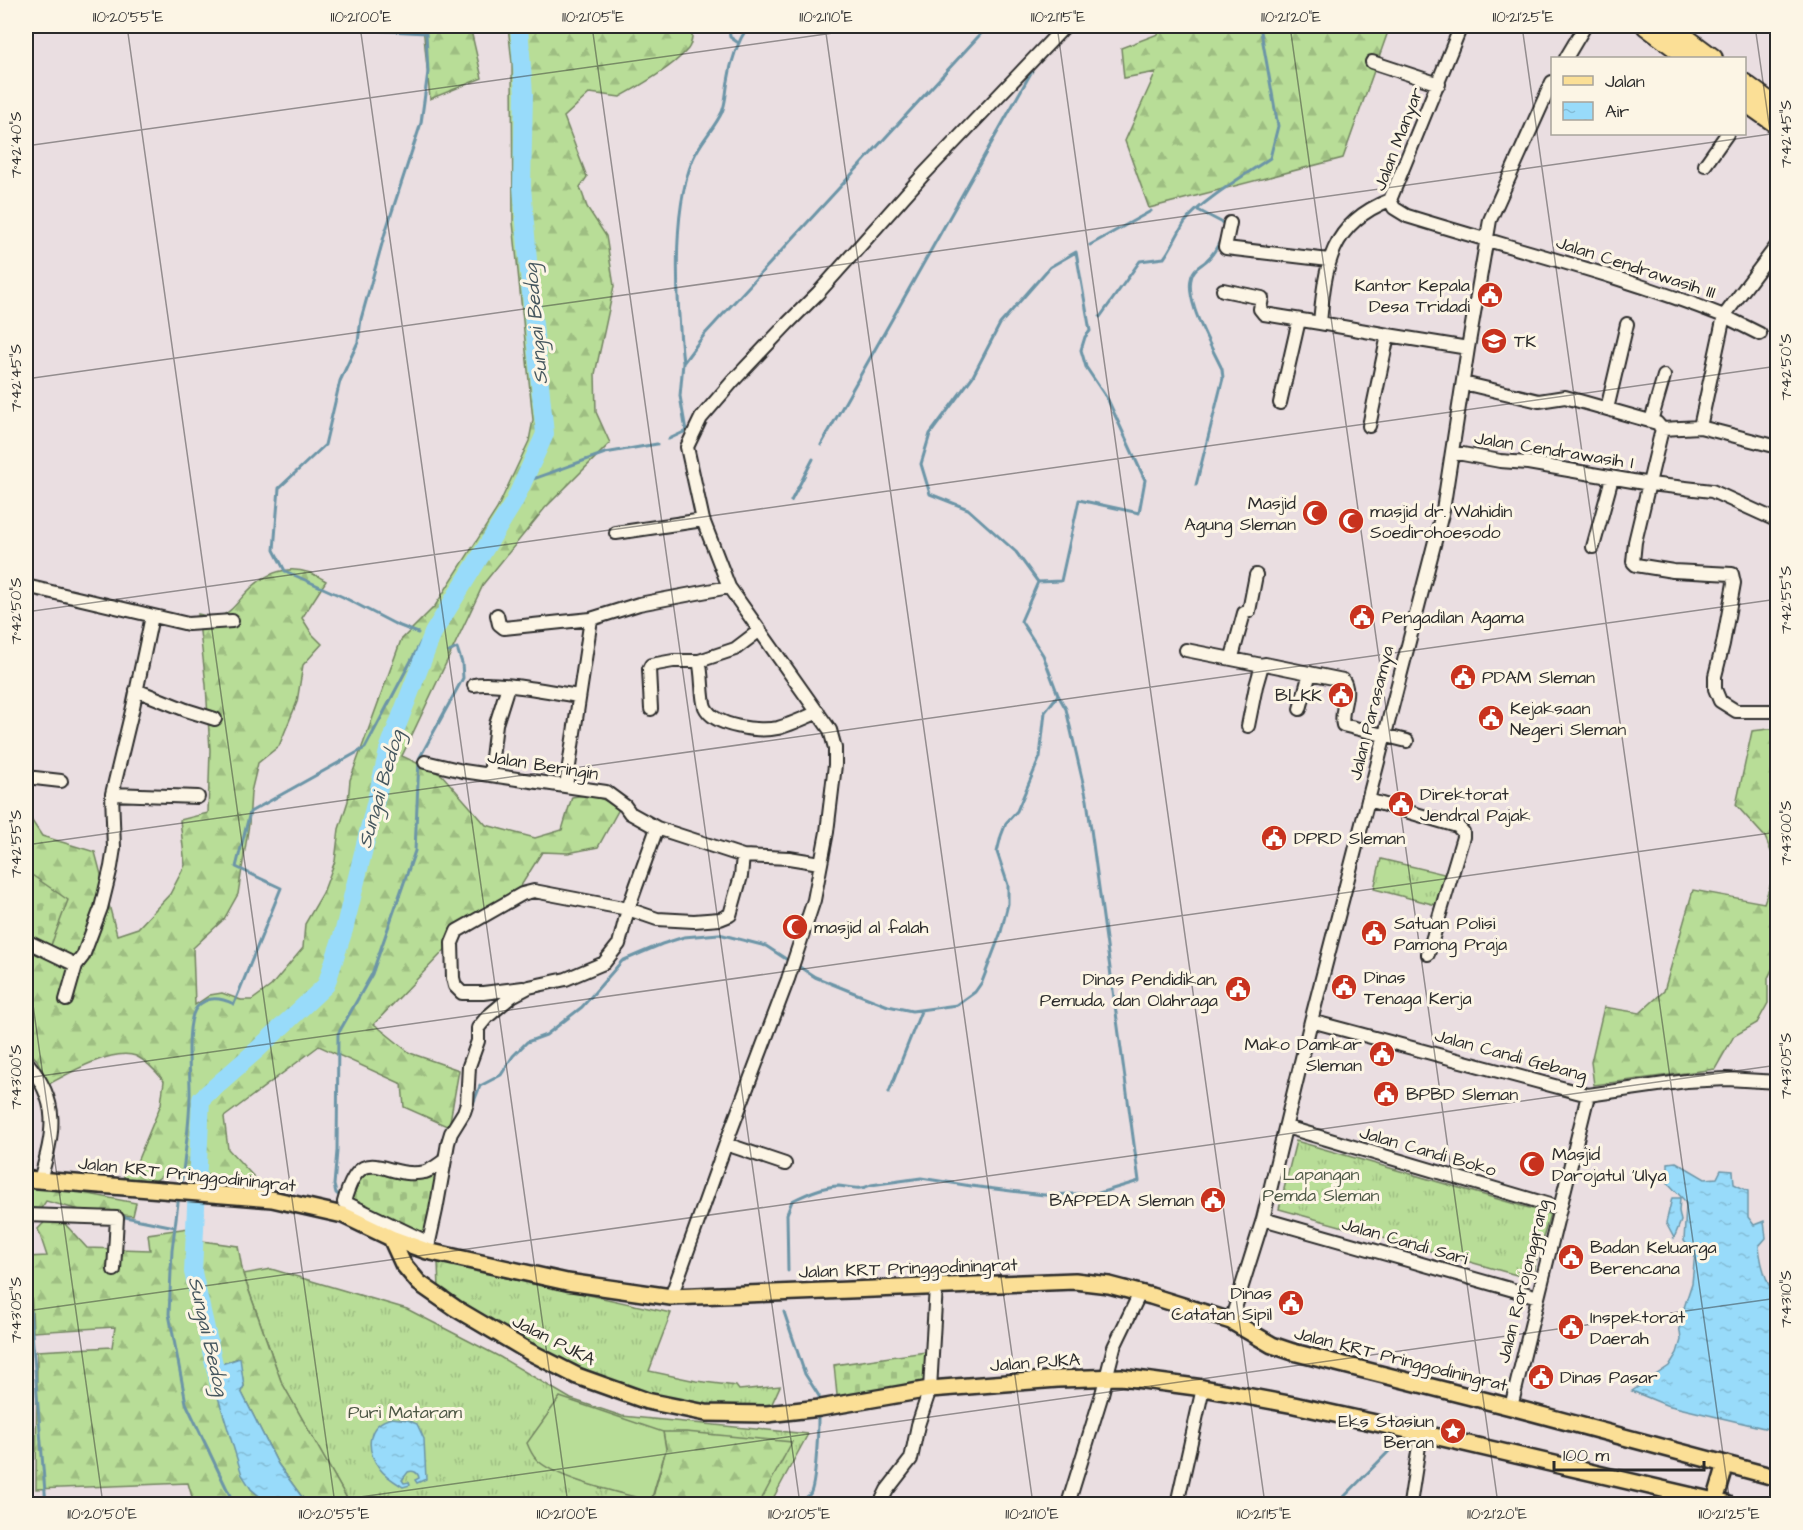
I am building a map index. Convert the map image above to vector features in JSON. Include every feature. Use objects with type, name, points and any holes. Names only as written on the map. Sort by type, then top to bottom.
[{"type":"highway","points":[[1646,26],[1688,57]]},
{"type":"highway","points":[[1670,26],[1712,57]]},
{"type":"highway","points":[[1746,84],[1778,108]]},
{"type":"highway","points":[[1746,105],[1778,125]]},
{"type":"main road","name":"Jalan KRT Pringgodiningrat","points":[[33,1179],[272,1199],[342,1215],[391,1238],[567,1282],[671,1297],[1075,1281],[1109,1285],[1231,1321],[1272,1345],[1293,1353],[1511,1407],[1778,1478]]},
{"type":"main road","name":"Jalan PJKA","points":[[391,1238],[403,1264],[418,1283],[455,1308],[528,1351],[577,1376],[647,1401],[706,1413],[767,1414],[820,1408],[930,1389],[1106,1377],[1141,1379],[1203,1388],[1421,1433],[1721,1503]]},
{"type":"main road","points":[[1721,1503],[1726,1464]]},
{"type":"street","points":[[671,1297],[788,979],[814,900],[827,832],[835,748],[830,730],[729,587],[703,520],[687,447],[701,418],[787,324],[818,294],[918,180],[1065,26]]},
{"type":"street","name":"Jalan Manyar","points":[[1461,26],[1390,200],[1394,208],[1407,216],[1486,239]]},
{"type":"street","points":[[1567,57],[1585,26]]},
{"type":"street","points":[[1372,62],[1439,84]]},
{"type":"street","name":"Jalan Parasamya","points":[[1231,1321],[1263,1219],[1311,1021],[1443,510],[1467,348],[1490,220],[1551,84]]},
{"type":"street","points":[[1705,165],[1726,135]]},
{"type":"street","points":[[1320,323],[1329,260],[1348,225],[1361,215],[1390,200]]},
{"type":"street","points":[[1230,224],[1226,248],[1329,260]]},
{"type":"street","name":"Jalan Cendrawasih III","points":[[1486,239],[1587,269],[1724,316],[1778,244]]},
{"type":"street","points":[[1223,290],[1262,298],[1260,309],[1263,314],[1467,348]]},
{"type":"street","points":[[1700,427],[1724,316],[1760,334]]},
{"type":"street","points":[[1280,403],[1299,320]]},
{"type":"street","points":[[1607,409],[1627,324]]},
{"type":"street","points":[[1369,426],[1388,335]]},
{"type":"street","points":[[1651,421],[1664,376]]},
{"type":"street","points":[[1463,383],[1539,401],[1565,397],[1651,421],[1657,423],[1662,429],[1700,427],[1778,447]]},
{"type":"street","points":[[1662,429],[1635,542],[1633,562],[1636,565],[1673,571],[1732,574],[1734,582],[1715,676],[1715,689],[1720,701],[1736,711],[1778,711]]},
{"type":"street","name":"Jalan Cendrawasih I","points":[[1452,452],[1650,484],[1712,491],[1778,521]]},
{"type":"street","points":[[1593,547],[1612,478]]},
{"type":"street","points":[[616,533],[703,520]]},
{"type":"street","points":[[1232,657],[1244,613],[1249,611],[1256,575]]},
{"type":"street","points":[[26,586],[188,624],[232,621]]},
{"type":"street","points":[[497,615],[499,624],[504,628],[591,619],[659,599],[729,587]]},
{"type":"street","points":[[66,1000],[76,965],[82,956],[101,908],[111,867],[114,848],[112,794],[152,616]]},
{"type":"street","points":[[566,786],[591,619]]},
{"type":"street","points":[[651,709],[649,669],[651,665],[673,661],[699,661],[735,649],[760,630]]},
{"type":"street","points":[[1186,650],[1343,680],[1347,687],[1341,715],[1343,725],[1407,741]]},
{"type":"street","points":[[699,661],[705,706],[712,717],[720,721],[758,728],[775,728],[818,712]]},
{"type":"street","points":[[1248,726],[1262,665]]},
{"type":"street","points":[[1300,709],[1310,673]]},
{"type":"street","points":[[474,685],[508,686],[579,696]]},
{"type":"street","points":[[490,775],[496,724],[508,686]]},
{"type":"street","points":[[136,690],[215,719]]},
{"type":"street","name":"Jalan Beringin","points":[[425,762],[490,775],[606,792],[625,806],[630,813],[657,828],[743,856],[789,858],[820,863]]},
{"type":"street","points":[[26,777],[61,781]]},
{"type":"street","points":[[112,794],[198,797]]},
{"type":"street","points":[[1368,800],[1457,826],[1463,832],[1428,954]]},
{"type":"street","points":[[657,828],[628,909],[619,944],[604,963],[566,980],[529,987],[483,993],[462,993],[455,986],[452,943],[457,931],[527,892],[579,898],[628,909],[657,919],[720,920],[730,915],[741,876],[743,856]]},
{"type":"street","points":[[26,941],[76,965]]},
{"type":"street","points":[[445,1160],[427,1171],[414,1173],[376,1166],[358,1170],[353,1176],[344,1202],[428,1247],[451,1133],[465,1112],[469,1066],[478,1041],[478,1028],[487,1017],[512,996],[529,987]]},
{"type":"street","name":"Jalan Candi Gebang","points":[[1311,1021],[1588,1095],[1686,1081],[1727,1079],[1778,1082]]},
{"type":"street","points":[[26,1061],[38,1076],[48,1097],[53,1126],[50,1146],[33,1179]]},
{"type":"street","name":"Jalan Rorojonggrang","points":[[1511,1407],[1588,1095]]},
{"type":"street","name":"Jalan Candi Boko","points":[[1286,1127],[1560,1208]]},
{"type":"street","points":[[726,1144],[785,1164]]},
{"type":"street","points":[[26,1215],[117,1218],[114,1270]]},
{"type":"street","name":"Jalan Candi Sari","points":[[1263,1219],[1538,1297]]},
{"type":"street","points":[[880,1504],[887,1490],[911,1459],[918,1425],[930,1389],[936,1286]]},
{"type":"street","points":[[1068,1504],[1118,1336],[1140,1293]]},
{"type":"street","points":[[1178,1504],[1203,1388]]},
{"type":"street","points":[[1410,1504],[1421,1433]]},
{"type":"green space","points":[[423,26],[470,26],[482,78],[430,99]]},
{"type":"green space","points":[[508,26],[692,26],[692,31],[688,49],[656,75],[620,97],[590,93],[564,117],[587,177],[580,187],[587,207],[606,236],[614,286],[595,374],[596,412],[610,443],[545,508],[484,583],[402,756],[442,775],[486,825],[535,838],[562,830],[572,797],[597,797],[619,809],[598,847],[568,853],[542,852],[519,889],[485,908],[374,1024],[410,1053],[459,1070],[449,1127],[404,1107],[402,1084],[319,1046],[224,1117],[228,1149],[256,1179],[167,1172],[151,1184],[125,1182],[123,1171],[136,1164],[161,1104],[164,1081],[144,1061],[126,1054],[91,1062],[49,1084],[37,1060],[26,1048],[26,812],[42,836],[95,852],[117,935],[138,928],[170,894],[185,865],[180,820],[208,813],[210,750],[198,614],[215,617],[226,614],[255,585],[274,573],[294,570],[315,575],[326,581],[302,618],[312,634],[322,644],[303,665],[297,702],[279,746],[258,763],[251,792],[249,824],[238,894],[224,919],[193,948],[195,1005],[210,995],[222,993],[241,1000],[252,1000],[271,986],[303,948],[305,924],[323,893],[335,861],[339,829],[348,801],[350,780],[401,640],[435,606],[497,509],[529,441],[533,420],[513,222],[512,63]]},
{"type":"green space","points":[[1161,26],[1390,26],[1343,158],[1149,208],[1125,141],[1156,72],[1124,78],[1121,48],[1158,34]]},
{"type":"green space","points":[[1777,728],[1778,957],[1768,978],[1768,1003],[1757,1023],[1734,1036],[1715,1069],[1594,1085],[1591,1062],[1604,1007],[1640,1013],[1664,991],[1693,890],[1764,903],[1777,866],[1765,837],[1736,805],[1752,731]]},
{"type":"green space","points":[[1381,859],[1444,874],[1436,905],[1374,889]]},
{"type":"green space","points":[[26,871],[68,900],[50,948],[26,936]]},
{"type":"green space","name":"Lapangan Pemda Sleman","points":[[1296,1141],[1550,1214],[1531,1279],[1279,1209]]},
{"type":"green space","points":[[445,1160],[429,1241],[347,1203],[360,1170],[414,1173]]},
{"type":"green space","points":[[26,1186],[78,1192],[136,1203],[133,1216],[80,1210],[46,1201],[40,1210],[26,1209]]},
{"type":"green space","points":[[54,1212],[87,1248],[150,1250],[148,1234],[195,1227],[195,1240],[238,1246],[243,1274],[281,1381],[350,1504],[307,1504],[278,1464],[241,1391],[244,1386],[239,1358],[209,1368],[251,1489],[269,1504],[194,1504],[188,1483],[36,1489],[37,1351],[112,1347],[115,1327],[33,1332],[31,1290],[26,1290],[26,1257],[47,1256],[38,1229]]},
{"type":"green space","points":[[438,1262],[671,1313],[649,1371],[696,1381],[736,1386],[739,1390],[780,1386],[770,1408],[713,1407],[663,1399],[622,1386],[530,1345],[439,1289]]},
{"type":"green space","name":"Puri Mataram","points":[[271,1269],[407,1309],[500,1357],[571,1399],[622,1416],[808,1434],[770,1504],[350,1504],[281,1381],[243,1274]]},
{"type":"green space","points":[[932,1351],[930,1389],[838,1405],[834,1365]]},
{"type":"green space","points":[[560,1397],[663,1432],[666,1449],[651,1501],[573,1479],[545,1466],[535,1457],[527,1443]]},
{"type":"green space","points":[[663,1432],[792,1442],[759,1504],[651,1504],[666,1449]]},
{"type":"water","points":[[1676,1162],[1705,1179],[1717,1178],[1721,1170],[1733,1171],[1734,1184],[1748,1191],[1748,1217],[1754,1225],[1764,1221],[1766,1238],[1759,1246],[1760,1254],[1767,1281],[1777,1300],[1777,1431],[1666,1405],[1632,1391],[1669,1366],[1677,1353],[1681,1340],[1679,1323],[1692,1283],[1695,1253],[1684,1241],[1685,1201],[1668,1183],[1668,1163]]},
{"type":"water","points":[[1672,1198],[1680,1198],[1681,1221],[1674,1238],[1666,1223]]},
{"type":"water","points":[[240,1358],[244,1386],[241,1391],[278,1464],[307,1504],[269,1504],[251,1489],[242,1475],[209,1368]]},
{"type":"water","points":[[392,1418],[417,1424],[424,1439],[426,1479],[417,1483],[415,1480],[419,1478],[418,1474],[413,1471],[408,1472],[402,1480],[404,1483],[409,1482],[410,1485],[403,1487],[380,1469],[370,1446],[377,1426]]},
{"type":"waterway","points":[[294,26],[426,33],[428,72],[421,123],[385,233],[361,319],[358,342],[340,381],[325,445],[279,488],[274,550],[285,571],[418,633]]},
{"type":"waterway","name":"Sungai Bedog","points":[[220,1390],[193,1272],[201,1099],[326,985],[344,930],[389,747],[433,633],[514,502],[545,434],[522,186],[524,94],[519,26]]},
{"type":"waterway","points":[[729,26],[730,37],[737,42]]},
{"type":"waterway","points":[[683,363],[678,287],[681,205],[693,159],[722,112],[733,59],[748,26]]},
{"type":"waterway","points":[[669,439],[686,431],[680,396],[683,363],[704,335],[988,26]]},
{"type":"waterway","points":[[1049,32],[1051,26]]},
{"type":"waterway","points":[[1100,317],[1140,261],[1164,258],[1192,214],[1270,158],[1278,126],[1260,26]]},
{"type":"waterway","points":[[821,445],[1032,71]]},
{"type":"waterway","points":[[1198,210],[1223,223],[1224,228]]},
{"type":"waterway","points":[[1090,245],[1151,211]]},
{"type":"waterway","points":[[1196,485],[1223,378],[1222,369],[1193,305],[1191,279],[1195,270],[1213,253],[1221,238]]},
{"type":"waterway","points":[[788,1271],[787,1214],[792,1201],[821,1189],[833,1186],[863,1188],[921,1178],[1044,1195],[1099,1193],[1139,1181],[1087,800],[1066,709],[1058,695],[1043,655],[1021,621],[1038,582],[1016,552],[968,509],[930,494],[921,464],[930,434],[973,376],[1000,324],[1050,267],[1076,252],[1090,331],[1085,337],[1081,350],[1086,367],[1108,400],[1145,480],[1139,513],[1079,500],[1061,581],[1038,582]]},
{"type":"waterway","points":[[522,483],[605,453],[657,444]]},
{"type":"waterway","points":[[791,501],[813,459]]},
{"type":"waterway","points":[[181,1186],[189,1120],[189,1037],[193,1014],[201,1003],[210,999],[224,1000],[234,1004],[281,888],[236,867],[250,812],[365,748],[421,642]]},
{"type":"waterway","points":[[340,1196],[336,1193],[334,1185],[337,1151],[338,1034],[372,974],[415,851],[419,759],[463,678],[462,663],[457,648],[449,652]]},
{"type":"waterway","points":[[795,964],[815,977],[852,992],[888,1006],[912,1011],[957,1005],[975,992],[982,982],[1001,932],[1008,904],[1008,885],[997,852],[1001,836],[1006,823],[1017,811],[1040,757],[1045,712],[1058,695]]},
{"type":"waterway","points":[[469,1114],[480,1086],[501,1075],[513,1056],[527,1042],[546,1035],[582,1007],[622,961],[684,937],[719,934],[766,946],[789,961]]},
{"type":"waterway","points":[[889,1092],[921,1011]]},
{"type":"waterway","points":[[454,1143],[459,1130]]},
{"type":"waterway","points":[[179,1195],[172,1250],[169,1314],[186,1403],[234,1504]]},
{"type":"waterway","points":[[26,1209],[36,1209]]},
{"type":"waterway","points":[[120,1216],[175,1227]]},
{"type":"waterway","points":[[26,1259],[46,1504]]},
{"type":"waterway","points":[[784,1312],[805,1374],[819,1399]]},
{"type":"waterway","points":[[794,1504],[807,1497],[812,1489],[818,1418]]},
{"type":"waterway","points":[[1337,1504],[1398,1442]]},
{"type":"place","name":"Kantor Kepala Desa Tridadi","points":[[1490,295]]},
{"type":"place","name":"TK","points":[[1494,341]]},
{"type":"place","name":"Masjid Agung Sleman","points":[[1315,513]]},
{"type":"place","name":"masjid dr. Wahidin Soedirohoesodo","points":[[1351,521]]},
{"type":"place","name":"Pengadilan Agama","points":[[1362,617]]},
{"type":"place","name":"PDAM Sleman","points":[[1463,677]]},
{"type":"place","name":"BLKK","points":[[1341,695]]},
{"type":"place","name":"Kejaksaan Negeri Sleman","points":[[1491,718]]},
{"type":"place","name":"Direktorat Jendral Pajak","points":[[1401,804]]},
{"type":"place","name":"DPRD Sleman","points":[[1274,838]]},
{"type":"place","name":"masjid al falah","points":[[795,927]]},
{"type":"place","name":"Satuan Polisi Pamong Praja","points":[[1374,933]]},
{"type":"place","name":"Dinas Tenaga Kerja","points":[[1344,987]]},
{"type":"place","name":"Dinas Pendidikan, Pemuda, dan Olahraga","points":[[1238,989]]},
{"type":"place","name":"Mako Damkar Sleman","points":[[1382,1054]]},
{"type":"place","name":"BPBD Sleman","points":[[1386,1094]]},
{"type":"place","name":"Masjid Darojatul 'Ulya","points":[[1532,1164]]},
{"type":"place","name":"BAPPEDA Sleman","points":[[1213,1200]]},
{"type":"place","name":"Badan Keluarga Berencana","points":[[1571,1257]]},
{"type":"place","name":"Dinas Catatan Sipil","points":[[1291,1303]]},
{"type":"place","name":"Inspektorat Daerah","points":[[1571,1327]]},
{"type":"place","name":"Dinas Pasar","points":[[1541,1377]]},
{"type":"place","name":"Eks Stasiun Beran","points":[[1453,1431]]}]
